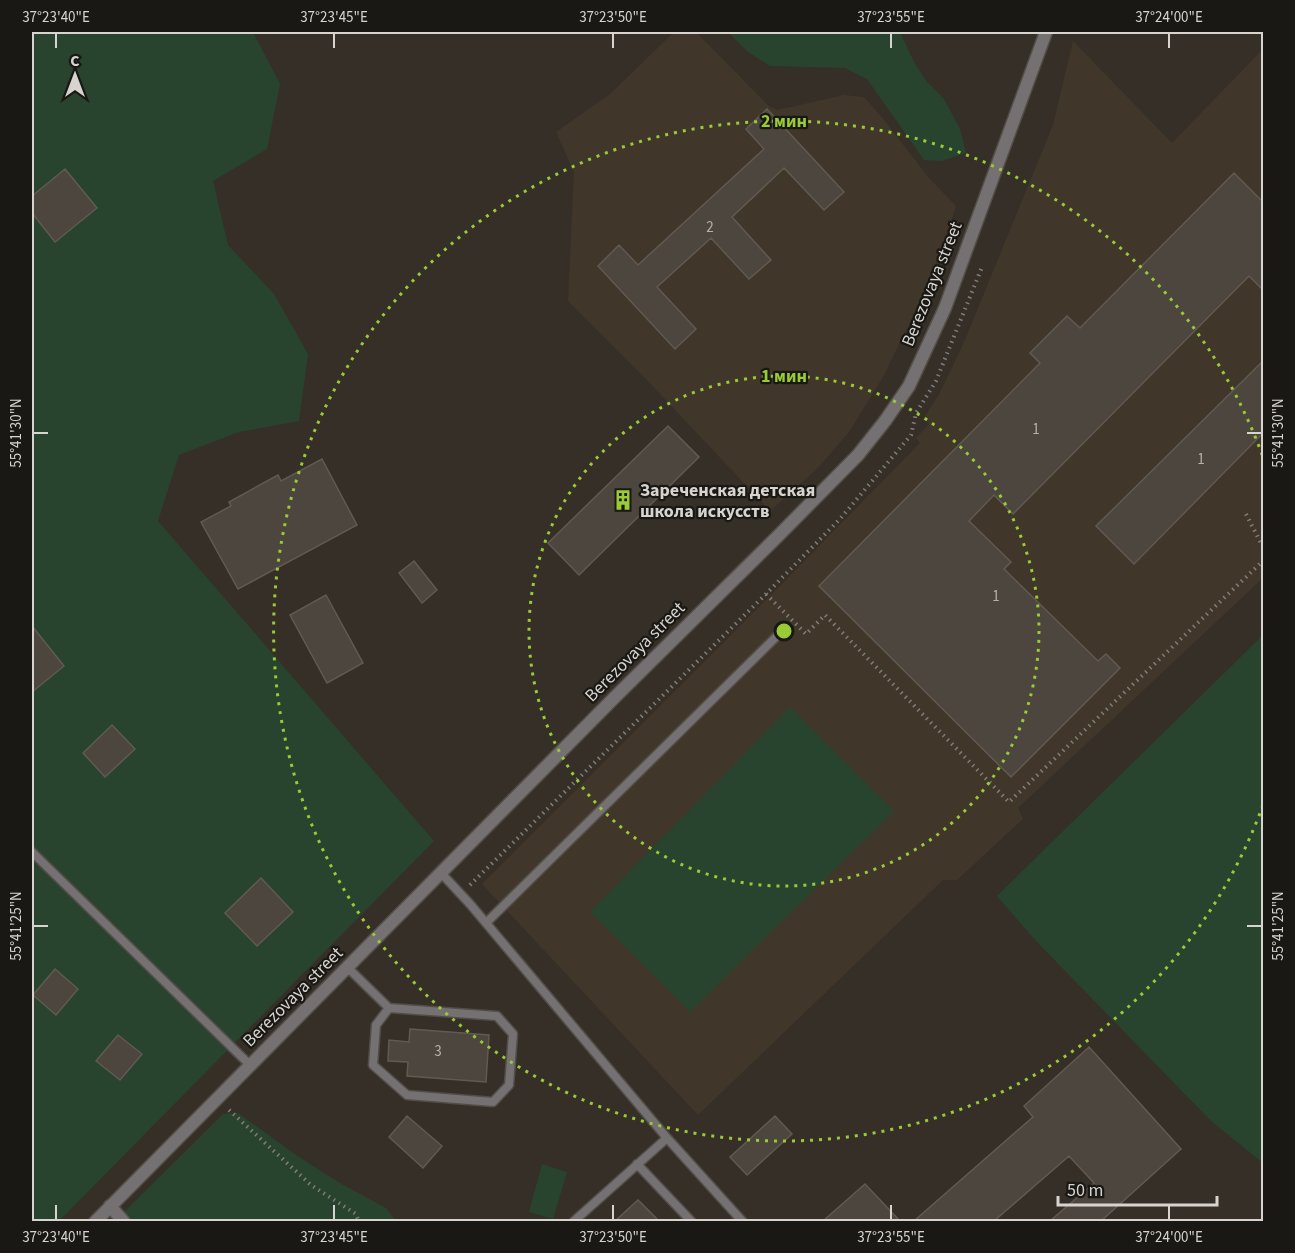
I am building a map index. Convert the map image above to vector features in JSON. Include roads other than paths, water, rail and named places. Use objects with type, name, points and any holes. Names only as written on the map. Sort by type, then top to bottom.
[{"type":"street","name":"Berezovaya street","points":[[95,1221],[858,455],[909,386],[945,308],[1046,32]]},
{"type":"street","points":[[110,1206],[124,1221]]},
{"type":"lane","points":[[486,923],[778,635]]},
{"type":"lane","points":[[32,852],[250,1065]]},
{"type":"lane","points":[[441,873],[742,1221]]},
{"type":"lane","points":[[347,967],[389,1008],[497,1016],[513,1034],[509,1085],[493,1102],[407,1095],[373,1065],[376,1025],[389,1008]]},
{"type":"lane","points":[[573,1221],[668,1138]]},
{"type":"lane","points":[[637,1164],[693,1221]]},
{"type":"place","name":"Зареченская детская школа искусств","points":[[623,500]]}]
